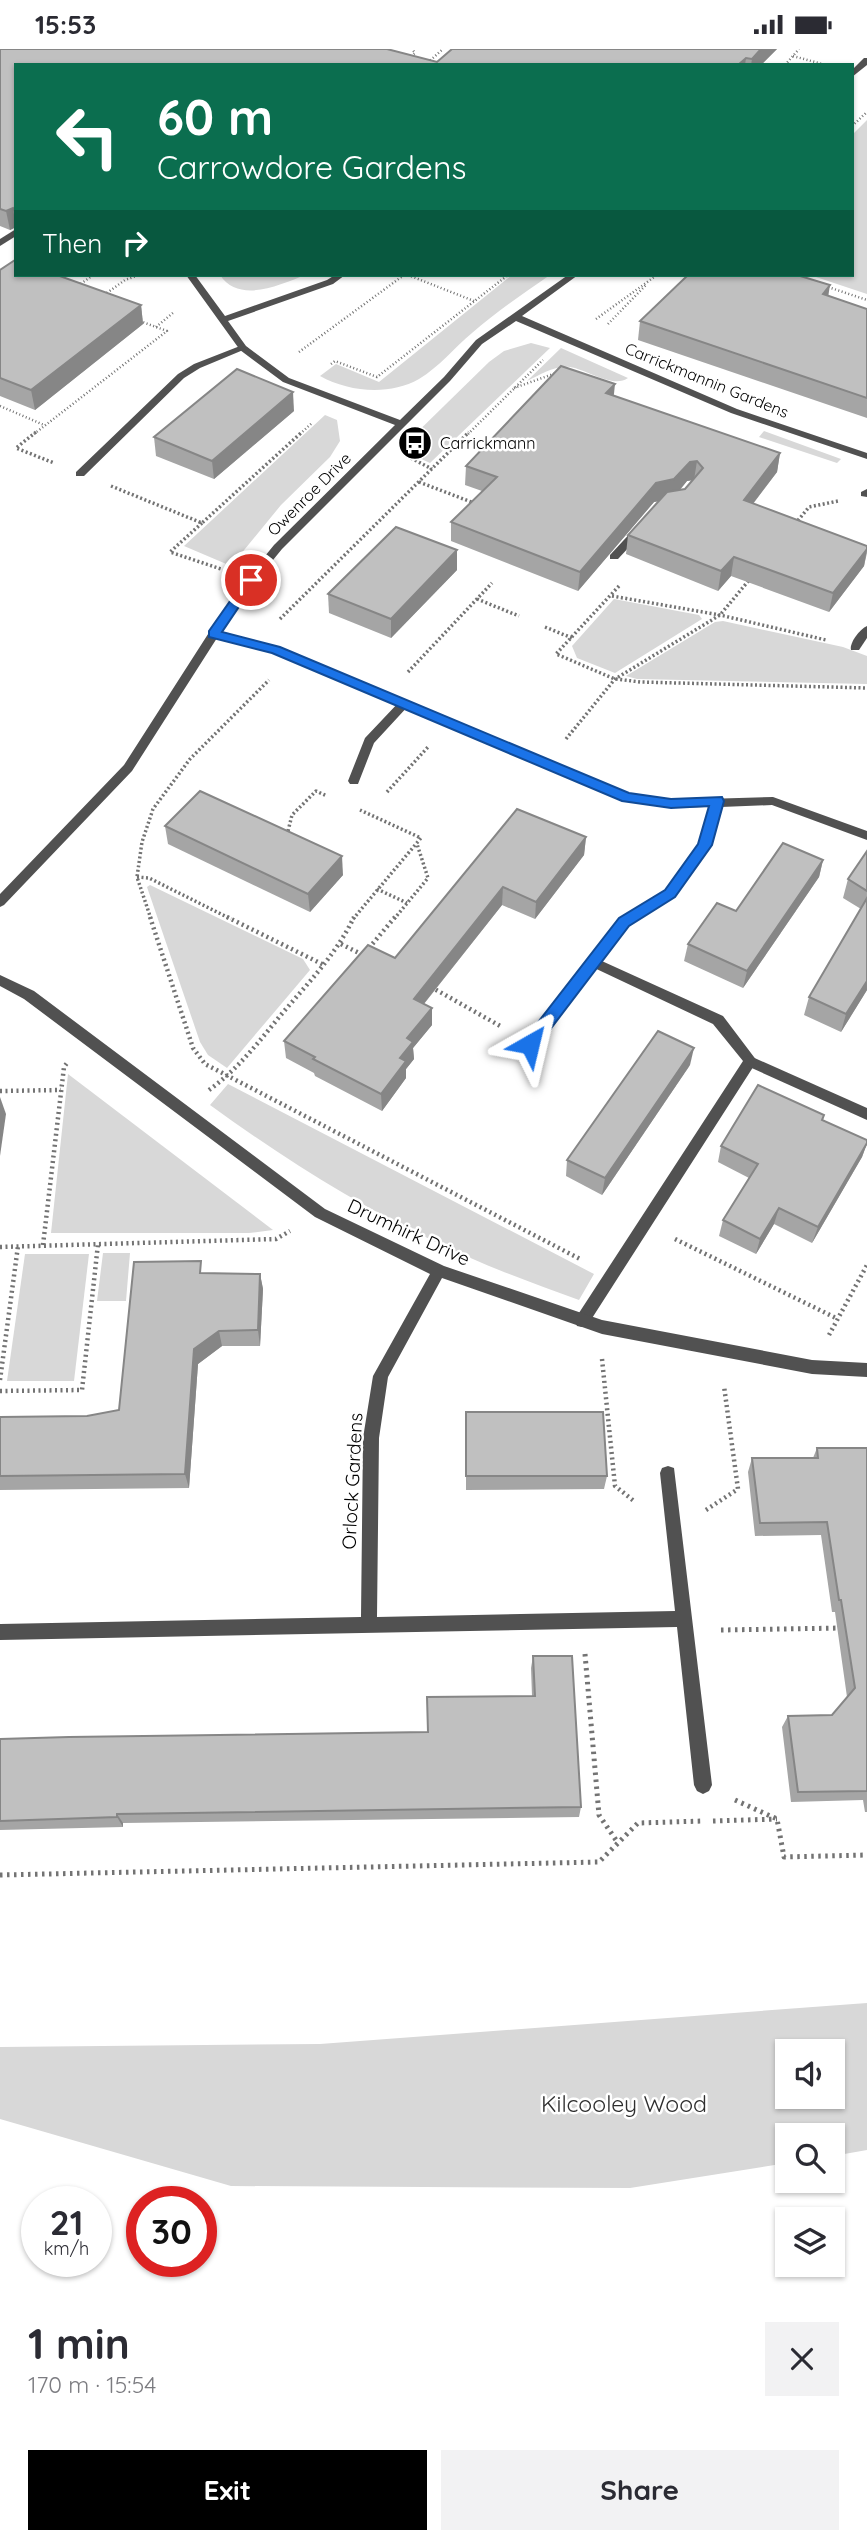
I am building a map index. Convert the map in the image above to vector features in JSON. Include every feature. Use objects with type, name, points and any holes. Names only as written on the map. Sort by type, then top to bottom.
[{"type":"street","points":[[854,73],[867,61]]},
{"type":"street","points":[[192,277],[243,348],[272,370],[303,387],[402,424]]},
{"type":"street","points":[[222,320],[338,277]]},
{"type":"street","name":"Owenroe Drive","points":[[0,902],[128,768],[214,634],[251,580],[278,547],[447,379],[479,342],[571,277]]},
{"type":"street","name":"Carrickmannin Gardens","points":[[513,316],[734,411],[867,456]]},
{"type":"street","points":[[80,474],[181,376],[197,366],[243,348]]},
{"type":"street","points":[[614,557],[651,517]]},
{"type":"street","points":[[855,647],[867,630]]},
{"type":"street","points":[[214,634],[262,646],[627,798],[671,804],[773,801],[867,836]]},
{"type":"street","points":[[354,781],[369,741],[404,704]]},
{"type":"street","points":[[530,1044],[624,922],[670,893],[705,845],[717,801]]},
{"type":"street","points":[[593,962],[718,1020],[750,1061],[867,1114]]},
{"type":"street","name":"Drumhirk Drive","points":[[0,980],[29,995],[320,1213],[439,1271],[602,1327],[812,1367],[867,1370]]},
{"type":"street","points":[[582,1321],[750,1061]]},
{"type":"street","name":"Orlock Gardens","points":[[369,1626],[371,1438],[381,1376],[439,1271]]},
{"type":"street","points":[[668,1473],[703,1785]]},
{"type":"street","points":[[0,1632],[582,1621],[685,1625]]},
{"type":"path","points":[[403,63],[415,53],[412,49]]},
{"type":"path","points":[[427,63],[443,49]]},
{"type":"path","points":[[787,63],[799,49]]},
{"type":"path","points":[[793,56],[819,63]]},
{"type":"path","points":[[854,125],[867,113]]},
{"type":"path","points":[[73,290],[90,277]]},
{"type":"path","points":[[104,295],[133,277]]},
{"type":"path","points":[[272,370],[403,277]]},
{"type":"path","points":[[411,277],[474,301]]},
{"type":"path","points":[[303,387],[335,361],[376,377],[505,277]]},
{"type":"path","points":[[590,324],[654,277]]},
{"type":"path","points":[[816,283],[867,300]]},
{"type":"path","points":[[156,327],[174,313]]},
{"type":"path","points":[[131,317],[167,331],[16,448],[202,523]]},
{"type":"path","points":[[262,646],[280,620],[548,355]]},
{"type":"path","points":[[0,407],[45,425]]},
{"type":"path","points":[[251,580],[170,552],[319,416]]},
{"type":"path","points":[[419,482],[484,507]]},
{"type":"path","points":[[793,527],[809,507],[866,493]]},
{"type":"path","points":[[614,557],[628,577],[556,654],[615,679],[641,682],[867,688]]},
{"type":"path","points":[[546,764],[615,679],[720,615],[752,576]]},
{"type":"path","points":[[385,696],[492,583]]},
{"type":"path","points":[[611,595],[720,615],[855,647]]},
{"type":"path","points":[[477,599],[519,616]]},
{"type":"path","points":[[545,627],[572,638]]},
{"type":"path","points":[[268,681],[171,782],[153,809],[139,848],[137,877],[193,1048],[205,1064],[611,1275]]},
{"type":"path","points":[[385,793],[449,723]]},
{"type":"path","points":[[288,831],[292,815],[316,791],[337,800]]},
{"type":"path","points":[[367,814],[376,804]]},
{"type":"path","points":[[181,1110],[229,1076],[341,944],[354,917],[421,838],[357,809]]},
{"type":"path","points":[[341,944],[363,955],[428,878],[416,843]]},
{"type":"path","points":[[137,877],[149,878],[324,965]]},
{"type":"path","points":[[377,889],[407,903]]},
{"type":"path","points":[[426,985],[530,1044]]},
{"type":"path","points":[[43,1245],[64,1067],[87,1039]]},
{"type":"path","points":[[0,1091],[61,1090]]},
{"type":"path","points":[[0,1247],[276,1239],[320,1213]]},
{"type":"path","points":[[644,1224],[838,1319]]},
{"type":"path","points":[[0,1391],[82,1390],[98,1244]]},
{"type":"path","points":[[0,1380],[18,1246]]},
{"type":"path","points":[[812,1367],[867,1265]]},
{"type":"path","points":[[602,1327],[602,1365],[615,1486],[674,1532],[738,1489],[720,1350]]},
{"type":"path","points":[[582,1621],[599,1815],[618,1843]]},
{"type":"path","points":[[685,1625],[853,1628]]},
{"type":"path","points":[[703,1785],[777,1819]]},
{"type":"path","points":[[0,1875],[599,1862],[638,1823],[777,1819]]},
{"type":"path","points":[[777,1819],[783,1857],[867,1855]]},
{"type":"green space","points":[[867,120],[867,294],[816,277],[854,277],[854,133]]},
{"type":"green space","points":[[222,277],[300,277],[260,290],[238,289]]},
{"type":"green space","points":[[510,277],[547,277],[491,318],[419,379],[395,388],[369,390],[343,386],[320,376],[336,364],[379,382]]},
{"type":"green space","points":[[531,343],[550,348],[430,463],[400,449],[489,362],[504,351]]},
{"type":"green space","points":[[561,348],[628,378],[622,381],[607,380],[576,368],[559,367],[527,381]]},
{"type":"green space","points":[[325,415],[337,420],[340,441],[330,457],[281,505],[231,566],[184,546]]},
{"type":"green space","points":[[764,431],[841,459],[837,463],[759,437]]},
{"type":"green space","points":[[614,599],[699,615],[702,619],[615,673],[577,658],[572,646]]},
{"type":"green space","points":[[723,621],[843,647],[867,656],[867,684],[637,679],[626,676],[715,622]]},
{"type":"green space","points":[[150,885],[303,959],[310,970],[227,1068],[208,1055],[200,1042],[147,887]]},
{"type":"green space","points":[[68,1074],[273,1230],[249,1233],[51,1233]]},
{"type":"green space","points":[[228,1084],[594,1274],[579,1300],[491,1267],[380,1214],[265,1144],[210,1105]]},
{"type":"green space","points":[[103,1253],[130,1253],[126,1301],[97,1301]]},
{"type":"green space","points":[[25,1254],[89,1254],[74,1381],[7,1381]]},
{"type":"green space","name":"Kilcooley Wood","points":[[867,2003],[867,2150],[845,2154],[845,2123],[775,2123],[775,2165],[630,2188],[231,2186],[0,2119],[0,2047],[320,2044]]},
{"type":"building","points":[[0,49],[387,49],[437,62],[452,49],[761,49],[752,59],[746,58],[740,63],[14,63],[14,210],[0,209]]},
{"type":"building","points":[[14,261],[14,277],[63,277],[141,305],[31,390],[0,378],[0,270]]},
{"type":"building","points":[[686,277],[804,277],[830,285],[823,294],[867,309],[867,398],[640,321]]},
{"type":"building","points":[[561,366],[615,384],[606,393],[780,453],[744,500],[867,546],[867,549],[833,593],[734,557],[721,571],[628,535],[667,492],[685,489],[703,468],[697,461],[690,462],[674,479],[656,483],[580,572],[451,522],[497,477],[466,466]]},
{"type":"building","points":[[237,369],[293,392],[212,461],[154,437]]},
{"type":"building","points":[[396,527],[457,550],[391,619],[328,594]]},
{"type":"building","points":[[200,791],[342,856],[308,894],[165,826]]},
{"type":"building","points":[[517,809],[586,837],[536,902],[503,887],[414,999],[432,1008],[407,1038],[413,1042],[400,1058],[406,1061],[381,1094],[284,1041],[368,945],[395,958]]},
{"type":"building","points":[[783,843],[823,860],[747,971],[688,944],[717,903],[736,911]]},
{"type":"building","points":[[867,851],[867,891],[848,879]]},
{"type":"building","points":[[867,898],[867,981],[846,1014],[809,997]]},
{"type":"building","points":[[658,1031],[694,1048],[605,1178],[567,1160]]},
{"type":"building","points":[[758,1085],[824,1115],[822,1120],[867,1140],[818,1227],[779,1208],[760,1239],[723,1220],[758,1164],[721,1146]]},
{"type":"building","points":[[201,1261],[200,1273],[260,1274],[258,1330],[219,1331],[194,1349],[185,1474],[0,1476],[0,1417],[87,1416],[119,1410],[134,1262]]},
{"type":"building","points":[[466,1412],[603,1412],[607,1476],[466,1476]]},
{"type":"building","points":[[817,1448],[867,1448],[867,1791],[798,1792],[788,1716],[832,1715],[855,1688],[827,1522],[760,1523],[752,1458],[818,1458]]},
{"type":"building","points":[[533,1656],[572,1656],[581,1807],[117,1814],[117,1817],[0,1821],[0,1739],[428,1732],[427,1697],[535,1696]]},
{"type":"place","name":"Carrickmann","points":[[415,443]]},
{"type":"route","points":[[251,580],[214,634],[276,650],[627,798],[671,804],[717,801],[705,845],[670,893],[624,922],[530,1044]]}]
